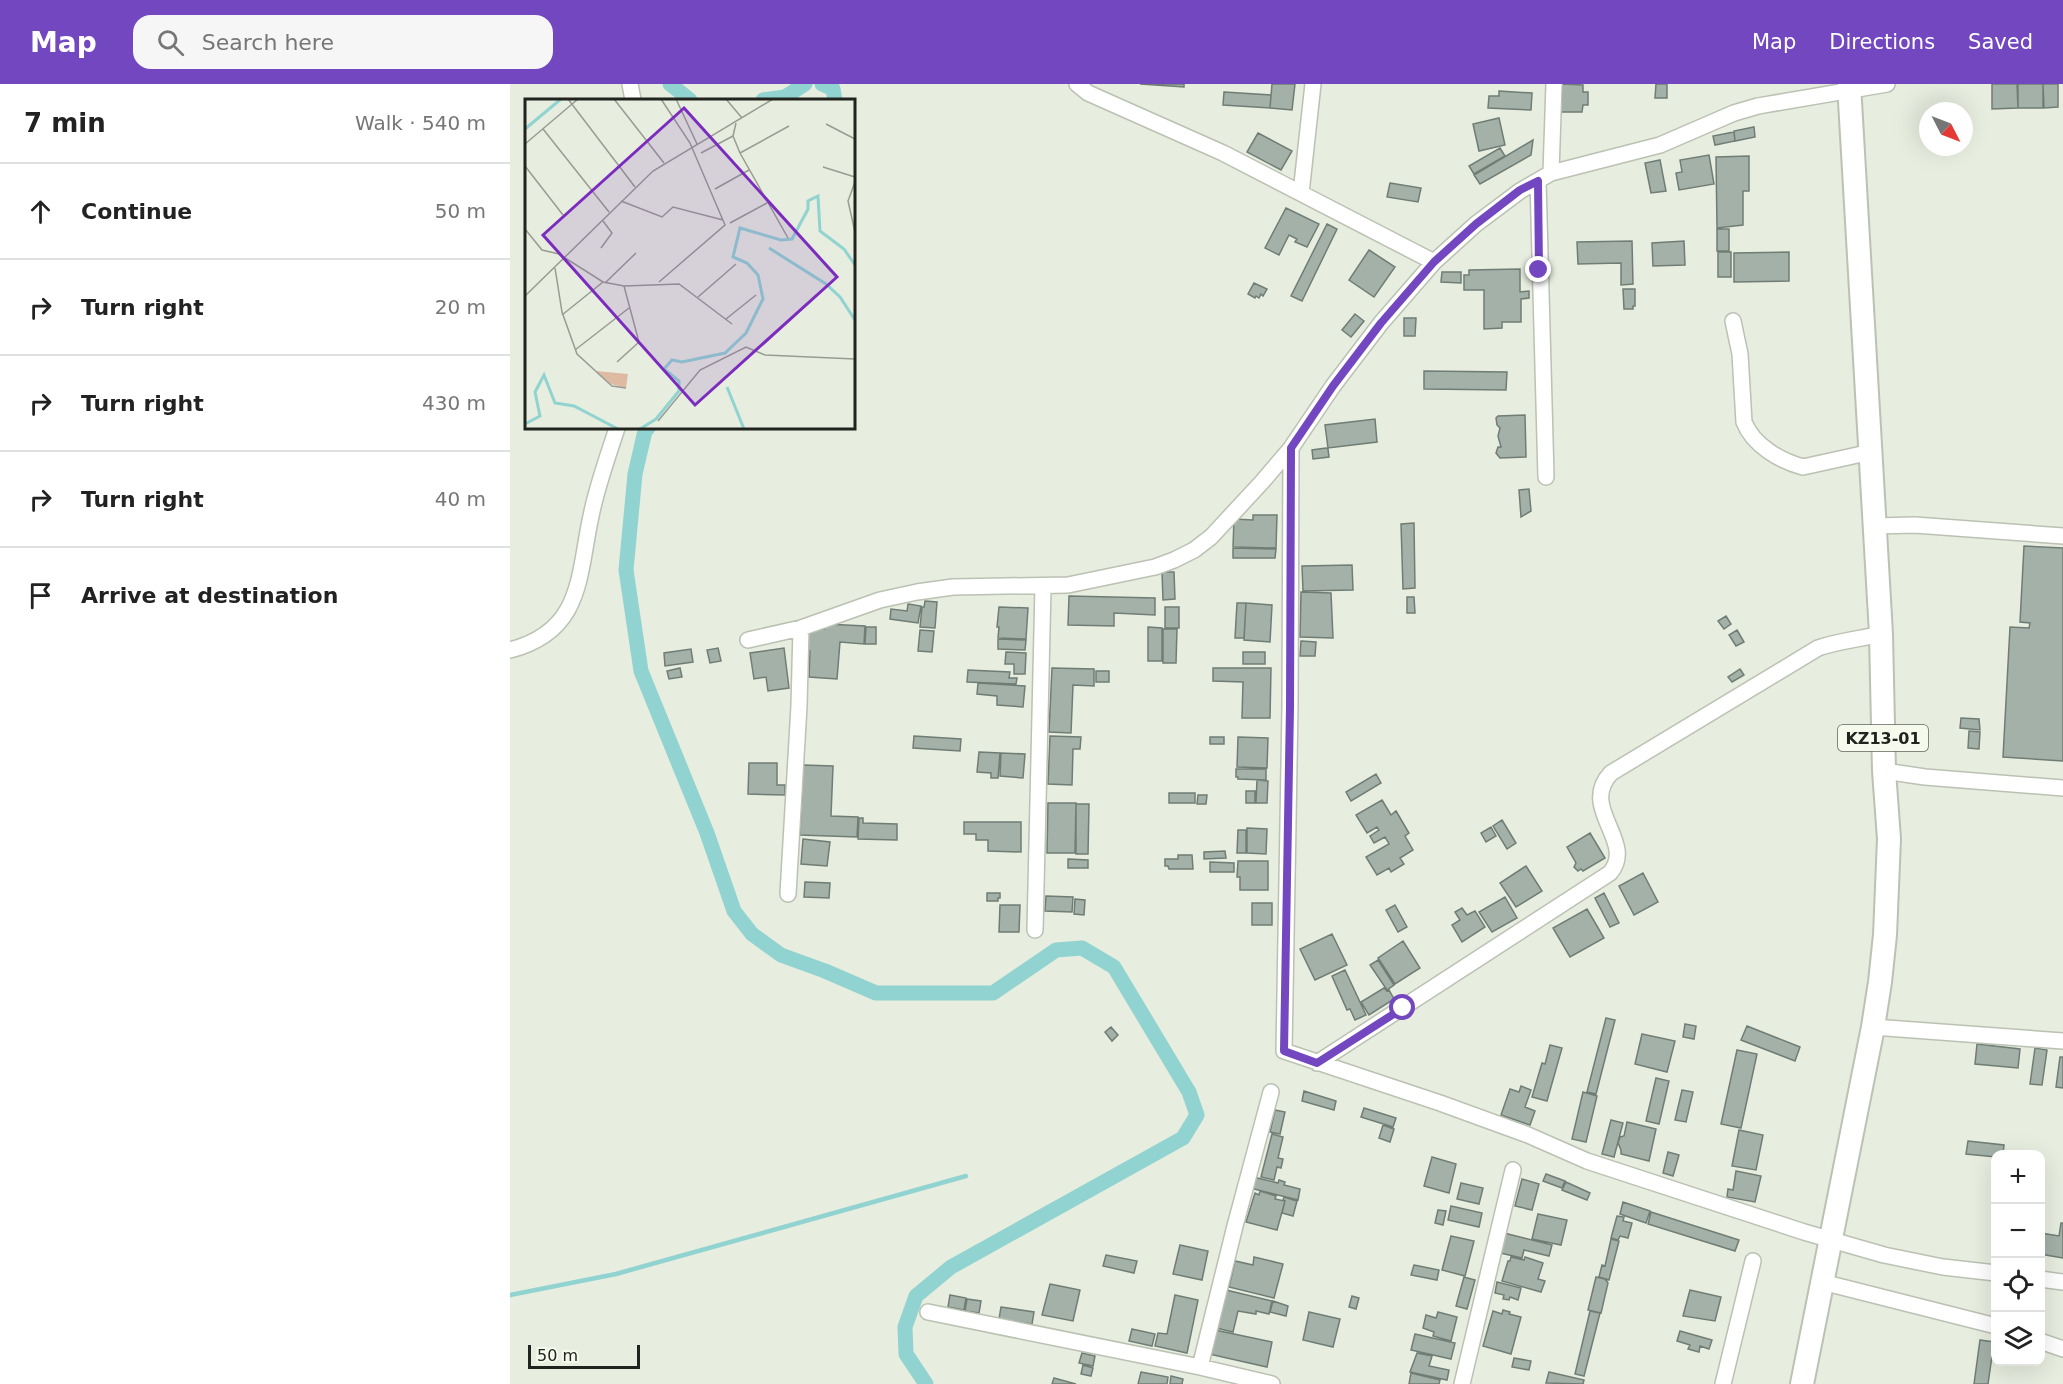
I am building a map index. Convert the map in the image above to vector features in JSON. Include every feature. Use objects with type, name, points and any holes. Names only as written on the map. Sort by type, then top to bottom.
[{"type":"highway","name":"KZ13-01","points":[[1802,1384],[1873,1026],[1880,982],[1889,839],[1884,771],[1881,634],[1849,88]]},
{"type":"street","points":[[630,84],[633,99]]},
{"type":"street","points":[[1077,84],[1088,93],[1223,153],[1434,262]]},
{"type":"street","points":[[1301,193],[1313,84]]},
{"type":"street","points":[[1546,477],[1539,270],[1544,177],[1554,84]]},
{"type":"street","points":[[748,640],[801,628],[880,600],[917,592],[953,586],[1043,587],[1091,581],[1155,567],[1194,550],[1234,514],[1291,448],[1381,323],[1434,262],[1476,224],[1520,190],[1544,177],[1660,145],[1734,113],[1758,106],[1849,88],[1887,84]]},
{"type":"street","points":[[1733,321],[1740,354],[1744,422],[1747,431],[1758,444],[1793,464],[1803,467],[1871,452]]},
{"type":"street","points":[[510,650],[541,639],[561,620],[569,608],[582,574],[591,515],[617,429]]},
{"type":"street","points":[[1291,448],[1290,695],[1284,1051],[1440,1103],[1528,1135],[1587,1161],[1830,1240],[1859,1249],[1943,1267],[1991,1273]]},
{"type":"street","points":[[1875,526],[1915,525],[2063,536]]},
{"type":"street","points":[[1035,930],[1043,587]]},
{"type":"street","points":[[788,894],[800,706],[801,628]]},
{"type":"street","points":[[1317,1063],[1610,873],[1617,865],[1618,852],[1602,808],[1600,795],[1602,785],[1611,773],[1818,648],[1835,642],[1849,642],[1881,634]]},
{"type":"street","points":[[1884,771],[1925,777],[2063,788]]},
{"type":"street","points":[[1873,1026],[2063,1041]]},
{"type":"street","points":[[1200,1367],[1271,1092]]},
{"type":"street","points":[[1462,1384],[1513,1170]]},
{"type":"street","points":[[1723,1384],[1754,1261]]},
{"type":"street","points":[[2045,1280],[2063,1282]]},
{"type":"street","points":[[1822,1282],[1991,1325]]},
{"type":"street","points":[[928,1312],[1200,1367],[1272,1384]]},
{"type":"street","points":[[2045,1343],[2063,1349]]},
{"type":"building","points":[[1140,84],[1184,84],[1184,87]]},
{"type":"building","points":[[1272,84],[1295,84],[1292,110],[1270,108]]},
{"type":"building","points":[[1562,84],[1583,85],[1583,92],[1588,92],[1588,105],[1583,105],[1582,112],[1561,112]]},
{"type":"building","points":[[1656,84],[1667,84],[1667,98],[1655,98]]},
{"type":"building","points":[[1992,84],[2017,84],[2018,108],[1992,109]]},
{"type":"building","points":[[2018,84],[2043,84],[2043,108],[2018,108]]},
{"type":"building","points":[[2043,84],[2058,84],[2058,107],[2044,108]]},
{"type":"building","points":[[1499,91],[1532,93],[1531,110],[1488,108],[1489,96],[1499,96]]},
{"type":"building","points":[[1224,92],[1271,95],[1270,108],[1223,105]]},
{"type":"building","points":[[1499,118],[1505,145],[1479,151],[1473,124]]},
{"type":"building","points":[[1754,127],[1755,137],[1735,141],[1734,131]]},
{"type":"building","points":[[1734,132],[1735,141],[1715,145],[1713,136]]},
{"type":"building","points":[[1258,133],[1292,151],[1281,170],[1247,152]]},
{"type":"building","points":[[1533,140],[1531,155],[1480,184],[1474,175]]},
{"type":"building","points":[[1500,148],[1505,156],[1474,174],[1469,166]]},
{"type":"building","points":[[1709,155],[1714,184],[1679,190],[1676,173],[1682,172],[1680,160]]},
{"type":"building","points":[[1749,156],[1749,191],[1743,191],[1743,225],[1717,228],[1716,157]]},
{"type":"building","points":[[1660,160],[1666,191],[1651,193],[1645,163]]},
{"type":"building","points":[[1390,183],[1421,188],[1418,202],[1387,197]]},
{"type":"building","points":[[1286,208],[1319,224],[1307,247],[1295,242],[1297,239],[1289,235],[1279,255],[1265,248]]},
{"type":"building","points":[[1327,224],[1337,229],[1302,301],[1291,296]]},
{"type":"building","points":[[1717,229],[1729,229],[1729,251],[1717,251]]},
{"type":"building","points":[[1632,241],[1633,284],[1621,285],[1621,263],[1578,264],[1577,242]]},
{"type":"building","points":[[1684,241],[1685,265],[1653,266],[1652,243]]},
{"type":"building","points":[[1369,250],[1395,267],[1374,297],[1349,280]]},
{"type":"building","points":[[1718,252],[1731,252],[1731,277],[1718,277]]},
{"type":"building","points":[[1789,252],[1789,281],[1734,282],[1734,253]]},
{"type":"building","points":[[1520,269],[1520,292],[1529,291],[1529,298],[1521,299],[1521,322],[1502,322],[1502,328],[1484,329],[1484,290],[1464,290],[1464,275],[1469,275],[1469,270]]},
{"type":"building","points":[[1442,272],[1461,272],[1461,283],[1441,282]]},
{"type":"building","points":[[1254,283],[1267,289],[1259,298],[1248,294]]},
{"type":"building","points":[[1623,289],[1635,289],[1633,309],[1624,309]]},
{"type":"building","points":[[1355,314],[1364,321],[1351,337],[1342,330]]},
{"type":"building","points":[[1404,318],[1416,318],[1415,336],[1404,336]]},
{"type":"building","points":[[1424,371],[1507,372],[1506,390],[1424,389]]},
{"type":"building","points":[[1525,415],[1526,457],[1500,458],[1496,453],[1498,447],[1501,447],[1498,436],[1500,428],[1496,418]]},
{"type":"building","points":[[1375,419],[1377,442],[1328,448],[1325,425]]},
{"type":"building","points":[[1326,448],[1329,457],[1313,459],[1312,450]]},
{"type":"building","points":[[1529,489],[1531,511],[1521,517],[1519,490]]},
{"type":"building","points":[[1253,515],[1277,515],[1276,548],[1233,547],[1234,519],[1253,520]]},
{"type":"building","points":[[1414,523],[1415,588],[1403,589],[1401,524]]},
{"type":"building","points":[[2024,546],[2063,548],[2063,761],[2003,757],[2010,627],[2029,628],[2030,623],[2020,622]]},
{"type":"building","points":[[1233,548],[1276,549],[1275,558],[1233,558]]},
{"type":"building","points":[[1352,565],[1353,590],[1303,591],[1302,566]]},
{"type":"building","points":[[1162,572],[1174,572],[1175,599],[1163,600]]},
{"type":"building","points":[[1301,592],[1331,593],[1333,638],[1300,637]]},
{"type":"building","points":[[1069,596],[1155,598],[1155,615],[1114,613],[1114,626],[1068,625]]},
{"type":"building","points":[[1407,597],[1414,597],[1415,613],[1407,613]]},
{"type":"building","points":[[925,601],[937,602],[935,628],[920,627],[922,607]]},
{"type":"building","points":[[1237,603],[1246,603],[1244,638],[1235,638]]},
{"type":"building","points":[[1246,603],[1272,605],[1270,642],[1244,640]]},
{"type":"building","points":[[908,604],[921,606],[918,623],[890,619],[891,609],[907,611]]},
{"type":"building","points":[[999,607],[1028,608],[1026,639],[998,638]]},
{"type":"building","points":[[1165,607],[1179,607],[1179,628],[1165,628]]},
{"type":"building","points":[[1726,616],[1731,624],[1724,629],[1718,621]]},
{"type":"building","points":[[826,624],[865,626],[864,644],[840,642],[837,679],[809,677],[810,651],[804,651],[807,628],[825,629]]},
{"type":"building","points":[[866,627],[876,627],[876,644],[865,644]]},
{"type":"building","points":[[1148,627],[1162,628],[1162,661],[1148,661]]},
{"type":"building","points":[[1163,629],[1177,629],[1176,663],[1163,663]]},
{"type":"building","points":[[920,630],[934,631],[932,652],[918,651]]},
{"type":"building","points":[[1737,630],[1744,642],[1736,646],[1729,635]]},
{"type":"building","points":[[998,639],[1026,640],[1025,650],[998,649]]},
{"type":"building","points":[[1301,641],[1316,642],[1315,656],[1300,656]]},
{"type":"building","points":[[718,648],[721,661],[710,663],[707,650]]},
{"type":"building","points":[[784,648],[789,688],[768,691],[766,677],[754,679],[750,653]]},
{"type":"building","points":[[691,649],[693,662],[665,666],[664,653]]},
{"type":"building","points":[[1006,652],[1026,653],[1025,674],[1014,674],[1014,664],[1005,664]]},
{"type":"building","points":[[1243,652],[1265,652],[1265,664],[1243,664]]},
{"type":"building","points":[[680,668],[682,677],[669,679],[667,671]]},
{"type":"building","points":[[1052,668],[1094,669],[1094,686],[1073,685],[1071,733],[1049,732]]},
{"type":"building","points":[[1213,668],[1271,668],[1270,718],[1242,718],[1243,682],[1213,681]]},
{"type":"building","points":[[1740,669],[1744,675],[1732,682],[1728,677]]},
{"type":"building","points":[[968,670],[1010,672],[1009,678],[1017,678],[1016,684],[967,682]]},
{"type":"building","points":[[1096,671],[1109,671],[1109,682],[1096,682]]},
{"type":"building","points":[[978,683],[1025,686],[1023,707],[997,705],[997,696],[977,694]]},
{"type":"building","points":[[1961,718],[1979,719],[1980,730],[1960,728]]},
{"type":"building","points":[[1969,731],[1980,732],[1979,749],[1968,748]]},
{"type":"building","points":[[914,736],[961,739],[960,751],[913,748]]},
{"type":"building","points":[[1050,736],[1081,737],[1080,749],[1073,749],[1072,785],[1048,784]]},
{"type":"building","points":[[1210,737],[1224,737],[1224,744],[1210,744]]},
{"type":"building","points":[[1238,737],[1268,738],[1267,768],[1237,767]]},
{"type":"building","points":[[979,752],[1000,753],[998,778],[991,778],[991,773],[977,772]]},
{"type":"building","points":[[1001,753],[1025,754],[1023,778],[1000,776]]},
{"type":"building","points":[[749,763],[777,763],[777,785],[785,785],[785,795],[748,794]]},
{"type":"building","points":[[803,765],[833,766],[831,816],[858,817],[857,837],[800,835]]},
{"type":"building","points":[[1236,769],[1266,769],[1266,780],[1238,779]]},
{"type":"building","points":[[1376,774],[1381,783],[1351,801],[1346,792]]},
{"type":"building","points":[[1257,780],[1268,781],[1267,803],[1256,803]]},
{"type":"building","points":[[1246,791],[1255,791],[1255,803],[1246,803]]},
{"type":"building","points":[[1169,793],[1195,793],[1195,803],[1169,803]]},
{"type":"building","points":[[1198,795],[1207,795],[1206,804],[1197,804]]},
{"type":"building","points":[[1382,800],[1391,815],[1396,811],[1409,833],[1405,836],[1413,850],[1400,858],[1404,864],[1391,872],[1389,868],[1377,875],[1366,857],[1389,844],[1385,837],[1374,843],[1370,836],[1379,830],[1377,827],[1367,833],[1356,815]]},
{"type":"building","points":[[1048,803],[1076,803],[1075,853],[1047,853]]},
{"type":"building","points":[[1076,804],[1089,804],[1088,854],[1076,854]]},
{"type":"building","points":[[859,818],[863,818],[863,823],[897,824],[897,840],[858,839]]},
{"type":"building","points":[[1502,820],[1516,843],[1507,849],[1493,826]]},
{"type":"building","points":[[964,822],[1021,822],[1021,852],[988,851],[988,840],[976,840],[976,834],[964,834]]},
{"type":"building","points":[[1491,827],[1496,836],[1486,842],[1481,833]]},
{"type":"building","points":[[1247,828],[1267,829],[1266,854],[1247,853]]},
{"type":"building","points":[[1238,830],[1246,830],[1246,853],[1237,853]]},
{"type":"building","points":[[1590,833],[1605,858],[1583,871],[1581,869],[1578,871],[1574,867],[1576,863],[1567,847]]},
{"type":"building","points":[[803,839],[830,842],[827,866],[801,864]]},
{"type":"building","points":[[1225,851],[1226,858],[1204,859],[1204,852]]},
{"type":"building","points":[[1178,855],[1192,855],[1193,869],[1169,869],[1165,866],[1165,859],[1178,859]]},
{"type":"building","points":[[1068,859],[1088,860],[1088,868],[1068,868]]},
{"type":"building","points":[[1238,861],[1268,861],[1268,890],[1240,890],[1240,877],[1237,877]]},
{"type":"building","points":[[1210,862],[1234,863],[1234,872],[1210,872]]},
{"type":"building","points":[[1526,866],[1542,891],[1516,907],[1500,883]]},
{"type":"building","points":[[1643,873],[1658,902],[1634,915],[1619,886]]},
{"type":"building","points":[[805,882],[830,883],[829,898],[804,897]]},
{"type":"building","points":[[987,893],[1000,893],[1000,898],[998,901],[987,901]]},
{"type":"building","points":[[1604,893],[1619,923],[1610,927],[1595,898]]},
{"type":"building","points":[[1046,896],[1073,897],[1072,912],[1045,911]]},
{"type":"building","points":[[1505,897],[1517,918],[1492,932],[1479,912]]},
{"type":"building","points":[[1075,899],[1085,900],[1084,915],[1074,914]]},
{"type":"building","points":[[1252,903],[1272,903],[1272,925],[1252,925]]},
{"type":"building","points":[[1000,905],[1020,905],[1019,932],[999,932]]},
{"type":"building","points":[[1395,905],[1407,927],[1398,932],[1386,910]]},
{"type":"building","points":[[1462,908],[1467,915],[1475,911],[1485,927],[1462,942],[1452,925],[1460,920],[1455,912]]},
{"type":"building","points":[[1587,909],[1604,938],[1570,957],[1553,928]]},
{"type":"building","points":[[1332,934],[1347,965],[1315,980],[1300,949]]},
{"type":"building","points":[[1403,941],[1420,968],[1395,984],[1378,958]]},
{"type":"building","points":[[1378,960],[1394,985],[1387,990],[1370,965]]},
{"type":"building","points":[[1345,970],[1366,1015],[1355,1020],[1350,1009],[1347,1010],[1332,976]]},
{"type":"building","points":[[1384,988],[1389,990],[1394,999],[1369,1015],[1361,1002]]},
{"type":"building","points":[[1606,1018],[1615,1020],[1596,1094],[1587,1092]]},
{"type":"building","points":[[1685,1024],[1696,1026],[1694,1039],[1683,1037]]},
{"type":"building","points":[[1747,1026],[1800,1047],[1795,1061],[1741,1040]]},
{"type":"building","points":[[1111,1027],[1118,1035],[1112,1041],[1105,1032]]},
{"type":"building","points":[[1642,1034],[1675,1041],[1667,1072],[1635,1064]]},
{"type":"building","points":[[1977,1044],[2020,1049],[2018,1068],[1975,1064]]},
{"type":"building","points":[[1550,1045],[1562,1048],[1547,1101],[1532,1097]]},
{"type":"building","points":[[2035,1048],[2047,1050],[2042,1085],[2030,1084]]},
{"type":"building","points":[[1737,1050],[1757,1054],[1741,1128],[1721,1124]]},
{"type":"building","points":[[2060,1057],[2063,1057],[2063,1088],[2056,1087]]},
{"type":"building","points":[[1656,1078],[1669,1081],[1659,1124],[1646,1121]]},
{"type":"building","points":[[1521,1086],[1531,1090],[1525,1107],[1535,1111],[1530,1125],[1501,1115],[1510,1089],[1519,1092]]},
{"type":"building","points":[[1682,1090],[1693,1092],[1686,1122],[1675,1120]]},
{"type":"building","points":[[1304,1091],[1336,1101],[1334,1110],[1302,1101]]},
{"type":"building","points":[[1583,1092],[1597,1096],[1586,1142],[1572,1139]]},
{"type":"building","points":[[1364,1108],[1396,1118],[1393,1127],[1361,1117]]},
{"type":"building","points":[[1275,1110],[1285,1112],[1280,1134],[1270,1132]]},
{"type":"building","points":[[1611,1120],[1623,1123],[1614,1157],[1602,1154]]},
{"type":"building","points":[[1627,1122],[1656,1129],[1649,1161],[1621,1154],[1618,1143],[1620,1137],[1624,1136]]},
{"type":"building","points":[[1383,1125],[1394,1129],[1390,1142],[1379,1138]]},
{"type":"building","points":[[1739,1130],[1763,1135],[1756,1170],[1732,1166]]},
{"type":"building","points":[[1272,1134],[1283,1137],[1278,1158],[1283,1159],[1281,1168],[1277,1167],[1274,1180],[1261,1177]]},
{"type":"building","points":[[1968,1141],[2004,1145],[2003,1150],[1991,1150],[1991,1156],[1966,1154]]},
{"type":"building","points":[[1668,1152],[1679,1155],[1673,1176],[1663,1173]]},
{"type":"building","points":[[1432,1157],[1456,1164],[1449,1193],[1424,1186]]},
{"type":"building","points":[[1736,1171],[1761,1176],[1755,1202],[1727,1197],[1728,1189],[1733,1190]]},
{"type":"building","points":[[1546,1174],[1565,1181],[1562,1188],[1543,1181]]},
{"type":"building","points":[[1253,1177],[1278,1183],[1279,1180],[1285,1182],[1284,1185],[1300,1189],[1298,1200],[1250,1188]]},
{"type":"building","points":[[1522,1179],[1539,1184],[1532,1210],[1515,1206]]},
{"type":"building","points":[[1566,1182],[1590,1193],[1587,1200],[1562,1190]]},
{"type":"building","points":[[1461,1183],[1483,1188],[1479,1204],[1457,1199]]},
{"type":"building","points":[[1260,1191],[1276,1196],[1275,1199],[1285,1201],[1277,1230],[1246,1222],[1255,1193],[1259,1195]]},
{"type":"building","points":[[1284,1197],[1297,1201],[1293,1216],[1282,1213]]},
{"type":"building","points":[[1623,1202],[1650,1211],[1646,1223],[1620,1214]]},
{"type":"building","points":[[1451,1206],[1482,1213],[1479,1227],[1448,1220]]},
{"type":"building","points":[[1438,1210],[1446,1211],[1443,1225],[1435,1223]]},
{"type":"building","points":[[1651,1212],[1739,1240],[1735,1251],[1648,1224]]},
{"type":"building","points":[[1538,1214],[1567,1220],[1561,1245],[1532,1239]]},
{"type":"building","points":[[1617,1216],[1624,1217],[1623,1221],[1632,1223],[1628,1238],[1620,1236],[1618,1240],[1611,1238]]},
{"type":"building","points":[[2061,1223],[2063,1223],[2063,1258],[2045,1255],[2045,1234],[2059,1236]]},
{"type":"building","points":[[1504,1233],[1552,1245],[1549,1256],[1524,1250],[1522,1258],[1496,1252]]},
{"type":"building","points":[[1451,1236],[1474,1241],[1465,1276],[1442,1270]]},
{"type":"building","points":[[1611,1239],[1619,1241],[1609,1280],[1599,1277],[1602,1265],[1605,1266]]},
{"type":"building","points":[[1180,1245],[1208,1251],[1202,1280],[1173,1274]]},
{"type":"building","points":[[1106,1255],[1137,1261],[1134,1273],[1103,1266]]},
{"type":"building","points":[[1254,1257],[1283,1264],[1274,1298],[1229,1287],[1235,1261],[1253,1265]]},
{"type":"building","points":[[1511,1257],[1524,1260],[1525,1257],[1543,1263],[1538,1279],[1545,1281],[1541,1292],[1502,1281]]},
{"type":"building","points":[[1414,1265],[1439,1270],[1437,1280],[1411,1275]]},
{"type":"building","points":[[1464,1277],[1475,1280],[1467,1309],[1456,1306]]},
{"type":"building","points":[[1596,1277],[1605,1279],[1608,1283],[1601,1313],[1588,1310]]},
{"type":"building","points":[[1497,1282],[1521,1288],[1518,1300],[1510,1297],[1509,1300],[1503,1299],[1504,1295],[1495,1293]]},
{"type":"building","points":[[1050,1284],[1080,1290],[1073,1321],[1042,1315]]},
{"type":"building","points":[[1226,1290],[1272,1301],[1269,1314],[1238,1311],[1233,1332],[1216,1328]]},
{"type":"building","points":[[1690,1290],[1721,1297],[1715,1321],[1683,1316]]},
{"type":"building","points":[[950,1295],[966,1298],[964,1310],[948,1307]]},
{"type":"building","points":[[1175,1295],[1198,1300],[1187,1353],[1155,1346],[1158,1333],[1167,1334]]},
{"type":"building","points":[[1352,1296],[1359,1298],[1356,1309],[1349,1307]]},
{"type":"building","points":[[967,1299],[981,1301],[979,1313],[965,1311]]},
{"type":"building","points":[[1273,1301],[1288,1306],[1286,1316],[1270,1312]]},
{"type":"building","points":[[1001,1307],[1034,1312],[1032,1324],[999,1319]]},
{"type":"building","points":[[1503,1310],[1521,1317],[1511,1354],[1483,1346],[1493,1311],[1502,1314]]},
{"type":"building","points":[[1590,1311],[1600,1313],[1584,1376],[1575,1374]]},
{"type":"building","points":[[1309,1312],[1340,1319],[1333,1347],[1303,1340]]},
{"type":"building","points":[[1438,1312],[1457,1317],[1451,1341],[1433,1336],[1434,1332],[1423,1328],[1426,1315],[1436,1318]]},
{"type":"building","points":[[1132,1329],[1155,1334],[1152,1346],[1129,1341]]},
{"type":"building","points":[[1215,1330],[1272,1342],[1267,1367],[1209,1354]]},
{"type":"building","points":[[1680,1331],[1712,1340],[1709,1349],[1700,1346],[1699,1352],[1688,1349],[1690,1345],[1677,1341]]},
{"type":"building","points":[[1415,1334],[1455,1343],[1451,1359],[1411,1350]]},
{"type":"building","points":[[1980,1340],[1991,1342],[1988,1384],[1974,1384]]},
{"type":"building","points":[[1082,1353],[1095,1356],[1093,1366],[1079,1363]]},
{"type":"building","points":[[1417,1353],[1432,1356],[1429,1366],[1449,1370],[1447,1380],[1410,1372]]},
{"type":"building","points":[[1514,1358],[1531,1361],[1529,1370],[1512,1367]]},
{"type":"building","points":[[1083,1365],[1093,1368],[1091,1376],[1081,1374]]},
{"type":"building","points":[[1141,1372],[1168,1377],[1167,1384],[1138,1384]]},
{"type":"building","points":[[1549,1372],[1584,1380],[1583,1384],[1546,1383]]},
{"type":"building","points":[[1411,1373],[1440,1380],[1439,1384],[1409,1384]]},
{"type":"building","points":[[1171,1376],[1183,1379],[1182,1384],[1170,1384]]},
{"type":"building","points":[[1054,1378],[1076,1384],[1052,1384]]},
{"type":"waterway","points":[[670,84],[689,99]]},
{"type":"waterway","points":[[770,99],[785,97],[805,84]]},
{"type":"waterway","points":[[822,84],[833,89],[835,99]]},
{"type":"waterway","points":[[647,429],[635,474],[626,570],[641,671],[707,833],[734,911],[752,934],[781,955],[876,993],[993,993],[1056,950],[1082,948],[1114,967],[1189,1092],[1197,1115],[1183,1138],[951,1267],[916,1296],[905,1327],[906,1354],[926,1384]]},
{"type":"waterway","points":[[510,1295],[616,1274],[966,1176]]},
{"type":"route","points":[[1403,1008],[1317,1063],[1284,1051],[1292,540],[1291,448],[1333,386],[1381,323],[1434,262],[1476,224],[1520,190],[1538,181],[1539,270]]}]
